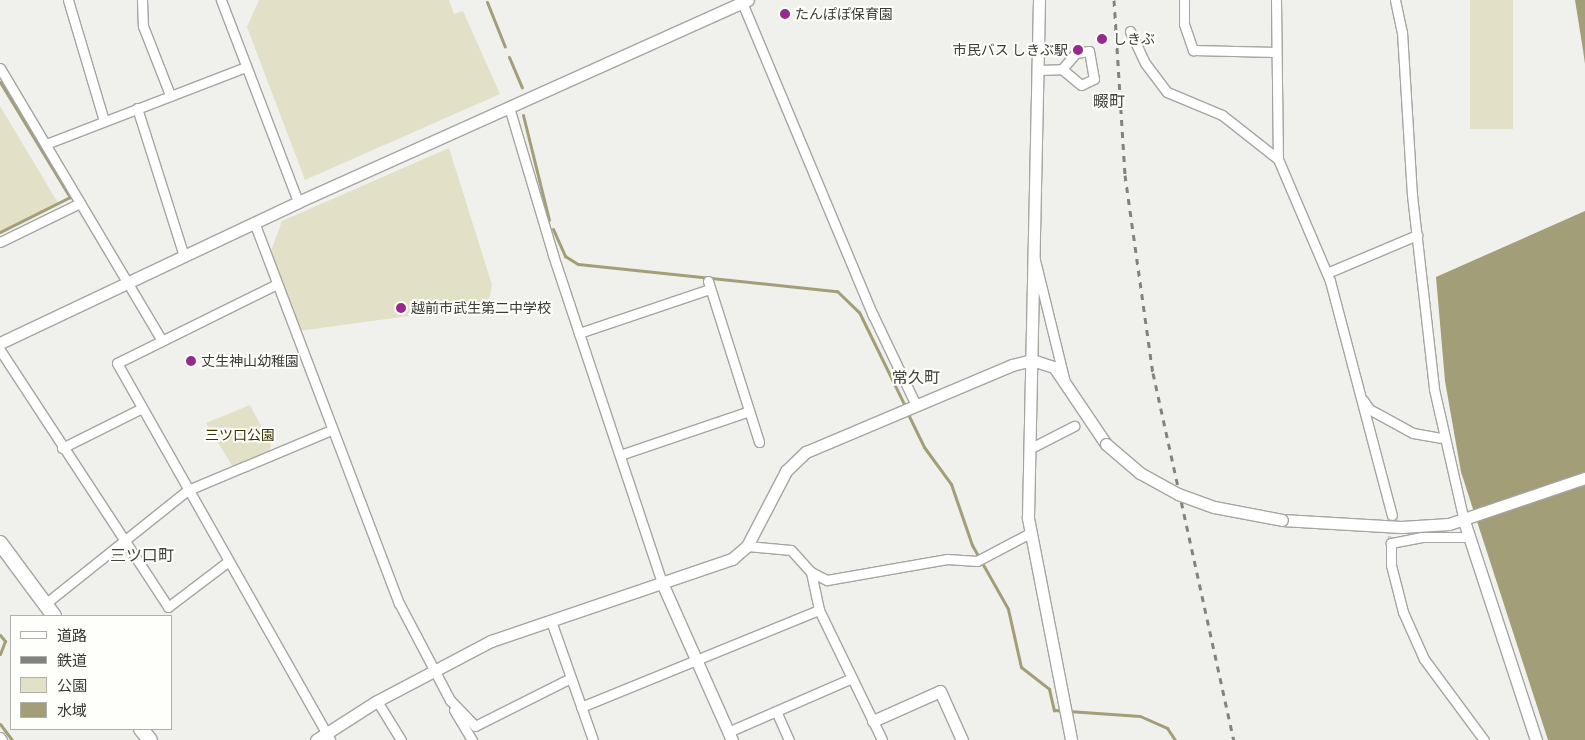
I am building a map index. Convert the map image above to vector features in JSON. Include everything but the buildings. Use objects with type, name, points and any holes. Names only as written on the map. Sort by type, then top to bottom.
[{"type":"main road","points":[[0,543],[53,615]]},
{"type":"main road","points":[[142,730],[150,740]]},
{"type":"street","points":[[68,0],[104,121]]},
{"type":"street","points":[[142,0],[143,26],[170,95]]},
{"type":"street","points":[[221,0],[298,202]]},
{"type":"street","points":[[1039,0],[1029,449],[1030,533],[1070,718],[1071,740]]},
{"type":"street","points":[[1184,0],[1184,24],[1193,50],[1276,52]]},
{"type":"street","points":[[1276,0],[1278,159],[1327,273],[1392,515]]},
{"type":"street","points":[[1395,0],[1402,32],[1417,235],[1442,438],[1468,520],[1469,537],[1536,740]]},
{"type":"street","points":[[0,343],[254,222],[744,1],[873,315],[914,405]]},
{"type":"street","points":[[1130,31],[1145,63],[1167,92],[1222,115],[1278,159]]},
{"type":"street","points":[[46,144],[246,67]]},
{"type":"street","points":[[0,68],[162,341]]},
{"type":"street","points":[[1038,70],[1062,69]]},
{"type":"street","points":[[508,107],[579,333],[662,583],[730,736],[776,711],[852,678]]},
{"type":"street","points":[[137,108],[184,256]]},
{"type":"street","points":[[0,242],[80,203]]},
{"type":"street","points":[[254,222],[330,431],[362,497],[399,603],[433,671],[472,740]]},
{"type":"street","points":[[1327,273],[1417,235]]},
{"type":"street","points":[[1034,253],[1065,382]]},
{"type":"street","points":[[277,284],[117,363],[188,490],[226,563],[328,737]]},
{"type":"street","points":[[579,333],[709,285],[759,442]]},
{"type":"street","points":[[0,350],[62,448],[168,607],[226,563]]},
{"type":"street","points":[[316,740],[328,737],[377,701],[491,641],[732,559],[747,546],[786,471],[806,452],[914,405],[1032,360],[1050,364],[1065,382],[1106,444],[1140,473],[1178,494],[1214,507],[1282,520],[1401,527],[1468,520],[1585,478]]},
{"type":"street","points":[[1359,394],[1383,418],[1424,438],[1442,438]]},
{"type":"street","points":[[62,448],[142,408]]},
{"type":"street","points":[[620,455],[749,411]]},
{"type":"street","points":[[1029,449],[1074,426]]},
{"type":"street","points":[[45,604],[188,490],[330,431]]},
{"type":"street","points":[[747,546],[791,550],[811,572],[828,580],[947,559],[977,561],[1030,533]]},
{"type":"street","points":[[1469,537],[1422,537],[1391,543],[1392,565],[1403,612],[1424,660],[1484,740]]},
{"type":"street","points":[[811,572],[819,610],[882,740]]},
{"type":"street","points":[[581,707],[819,610]]},
{"type":"street","points":[[551,621],[593,740]]},
{"type":"street","points":[[450,700],[475,726],[570,678]]},
{"type":"street","points":[[873,722],[940,691],[962,740]]},
{"type":"street","points":[[377,701],[401,740]]},
{"type":"street","points":[[776,711],[789,740]]},
{"type":"green space","points":[[259,0],[449,0],[454,14],[463,11],[500,94],[305,180],[247,27]]},
{"type":"green space","points":[[1470,0],[1513,0],[1513,129],[1470,129]]},
{"type":"green space","points":[[0,106],[58,203],[0,231]]},
{"type":"green space","points":[[449,148],[492,285],[489,300],[481,306],[299,331],[271,251],[282,221]]},
{"type":"green space","name":"三ツ口公園","points":[[250,405],[271,445],[269,451],[233,467],[206,423]]},
{"type":"water","points":[[1575,0],[1585,0],[1585,64],[1583,50]]},
{"type":"water","points":[[1585,211],[1585,740],[1548,740],[1461,472],[1445,381],[1436,277]]},
{"type":"waterway","points":[[487,2],[505,47]]},
{"type":"waterway","points":[[509,57],[522,87]]},
{"type":"waterway","points":[[0,82],[70,197],[0,232]]},
{"type":"waterway","points":[[523,115],[549,220]]},
{"type":"waterway","points":[[553,229],[565,256],[578,264],[837,291],[859,312],[905,406]]},
{"type":"waterway","points":[[907,412],[924,447],[951,484],[972,545],[1008,609],[1021,667],[1049,689],[1054,710],[1140,716],[1167,728],[1175,740]]},
{"type":"waterway","points":[[0,635],[5,641],[0,654]]},
{"type":"waterway","points":[[0,724],[12,740]]},
{"type":"tunnel","points":[[1391,543],[1392,524]]},
{"type":"railway","points":[[1114,0],[1125,175],[1153,373],[1234,740]]},
{"type":"place","name":"たんぽぽ保育園","points":[[785,14]]},
{"type":"place","name":"しきぶ","points":[[1102,39]]},
{"type":"place","name":"市民バス しきぶ駅","points":[[1078,50]]},
{"type":"place","name":"越前市武生第二中学校","points":[[401,308]]},
{"type":"place","name":"丈生神山幼稚園","points":[[191,361]]},
{"type":"district","name":"畷町","points":[[1109,101]]},
{"type":"district","name":"常久町","points":[[916,377]]},
{"type":"district","name":"三ツ口町","points":[[142,555]]}]
